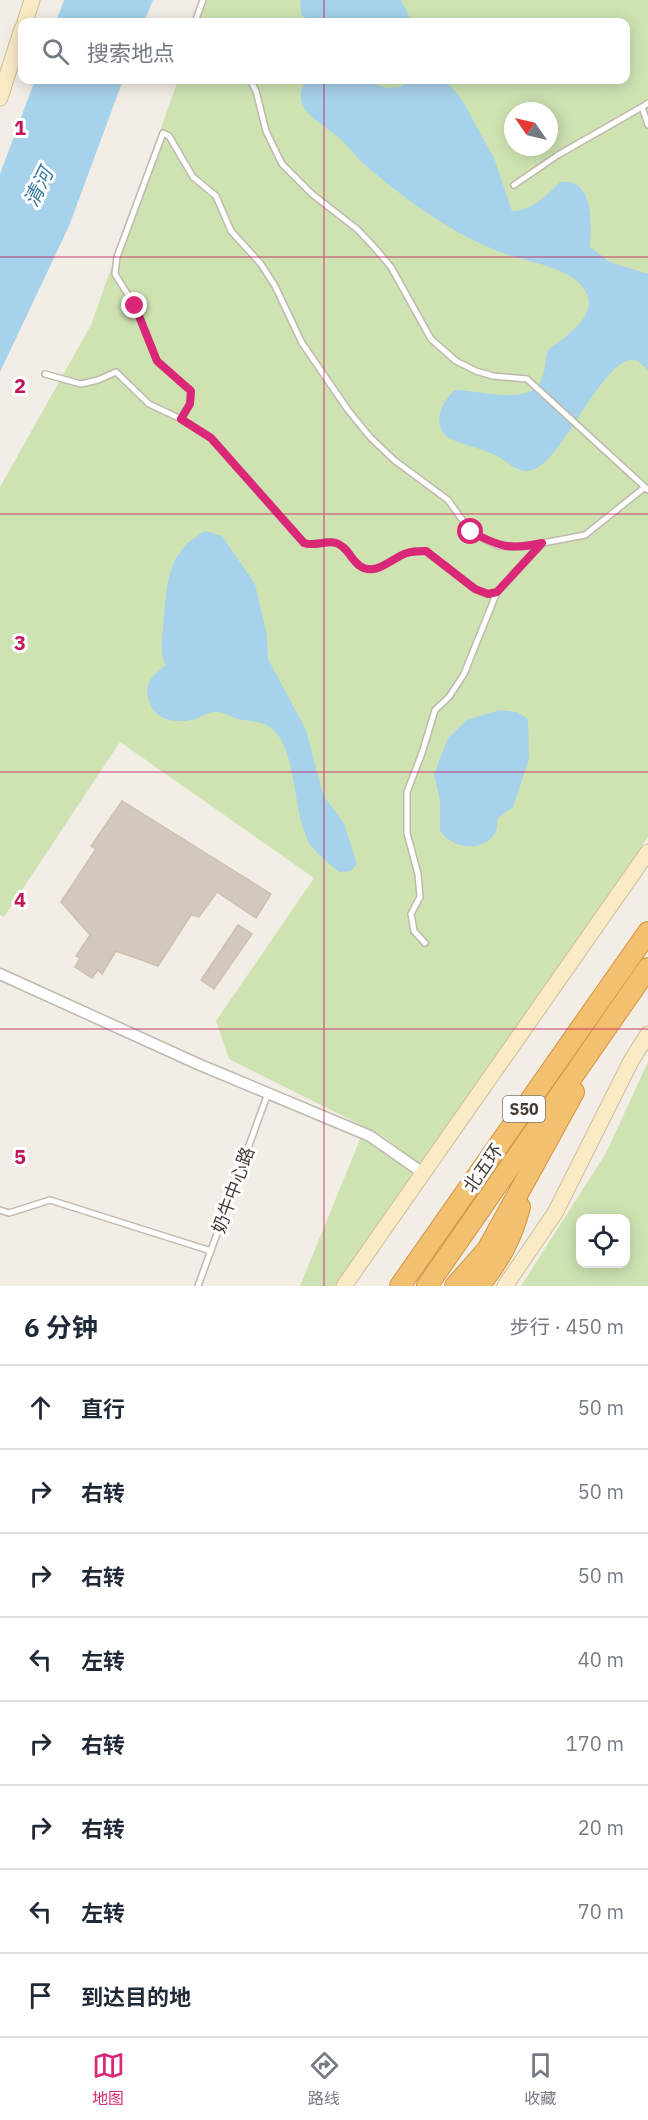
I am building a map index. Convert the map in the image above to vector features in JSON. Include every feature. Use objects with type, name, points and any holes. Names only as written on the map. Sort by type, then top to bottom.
[{"type":"highway","name":"北五环","points":[[400,1286],[648,932]]},
{"type":"highway","name":"北五环","points":[[427,1286],[644,974]]},
{"type":"highway","points":[[455,1286],[487,1251],[527,1181],[550,1134],[644,974]]},
{"type":"highway","points":[[479,1286],[499,1261],[513,1233],[527,1181]]},
{"type":"street","points":[[26,18],[32,0]]},
{"type":"street","points":[[0,98],[18,42]]},
{"type":"street","points":[[344,1286],[648,852]]},
{"type":"street","points":[[0,974],[268,1094],[370,1136],[423,1173]]},
{"type":"street","points":[[505,1286],[555,1213],[630,1061],[648,1034]]},
{"type":"lane","points":[[196,18],[203,0]]},
{"type":"lane","points":[[181,419],[190,404],[191,391],[157,361],[135,306],[115,274],[117,257],[163,133],[169,136],[193,177],[216,196],[231,231],[261,264],[275,286],[302,343],[370,437],[394,460],[448,500],[471,532],[498,546],[522,547],[585,535],[646,489],[579,424],[527,378],[493,376],[476,371],[456,361],[431,339],[391,267],[375,248],[357,230],[312,194],[282,164],[266,131],[252,84]]},
{"type":"lane","points":[[514,185],[558,155],[648,104]]},
{"type":"lane","points":[[642,107],[648,125]]},
{"type":"lane","points":[[45,374],[81,384],[98,381],[116,372],[149,404],[181,419],[211,438],[304,543],[311,546],[325,541],[340,544],[360,567],[369,569],[386,565],[407,553],[426,551],[475,589],[488,594],[497,592]]},
{"type":"lane","points":[[425,943],[414,931],[411,914],[420,897],[418,874],[407,833],[407,792],[435,710],[449,698],[464,674],[497,592],[542,543]]},
{"type":"lane","name":"奶牛中心路","points":[[198,1286],[268,1094]]},
{"type":"lane","points":[[0,1210],[9,1213],[50,1200],[211,1251]]},
{"type":"green space","points":[[207,0],[648,0],[648,837],[420,1165],[381,1135],[229,1059],[216,1021],[314,878],[120,742],[4,917],[0,915],[0,487],[91,325],[177,84],[630,84],[630,18],[200,18]]},
{"type":"green space","points":[[648,1062],[648,1286],[521,1286],[606,1153]]},
{"type":"green space","points":[[361,1137],[414,1172],[416,1177],[337,1286],[300,1286]]},
{"type":"water","points":[[64,0],[153,0],[146,18],[57,18]]},
{"type":"water","points":[[300,0],[401,0],[410,18],[304,18],[301,14]]},
{"type":"water","name":"清河","points":[[34,84],[122,84],[69,226],[0,372],[0,174]]},
{"type":"water","points":[[304,84],[374,84],[386,88],[401,87],[404,84],[449,84],[461,98],[494,158],[512,211],[533,205],[560,182],[571,182],[580,187],[585,195],[590,215],[590,247],[610,262],[648,274],[648,370],[637,361],[625,362],[612,371],[558,448],[532,470],[518,469],[493,454],[447,437],[442,431],[439,419],[445,401],[454,390],[515,395],[536,387],[543,375],[548,350],[570,334],[583,319],[589,303],[587,294],[581,285],[562,272],[484,245],[430,215],[361,162],[343,141],[315,120],[304,107],[301,90]]},
{"type":"water","points":[[206,531],[222,536],[255,584],[267,635],[268,659],[306,730],[325,798],[344,823],[357,864],[351,871],[339,872],[321,857],[305,835],[286,750],[270,727],[218,712],[196,719],[174,721],[161,716],[151,706],[147,687],[154,675],[166,665],[162,656],[162,643],[170,573],[182,549],[192,539]]},
{"type":"water","points":[[500,710],[517,712],[528,719],[529,759],[513,807],[498,818],[495,833],[483,844],[460,845],[452,842],[440,831],[440,801],[434,774],[448,738],[467,720]]},
{"type":"building","points":[[122,801],[271,894],[256,918],[217,892],[199,917],[191,915],[158,966],[116,951],[102,974],[98,970],[92,978],[75,967],[80,958],[76,956],[90,935],[61,902],[96,849],[91,846]]},
{"type":"building","points":[[238,925],[252,934],[214,989],[201,980]]},
{"type":"route","points":[[135,306],[157,361],[191,391],[190,404],[181,419],[211,438],[304,543],[311,546],[325,541],[340,544],[360,567],[369,569],[386,565],[407,553],[426,551],[475,589],[488,594],[497,592],[542,543],[522,547],[498,546],[471,532]]}]
